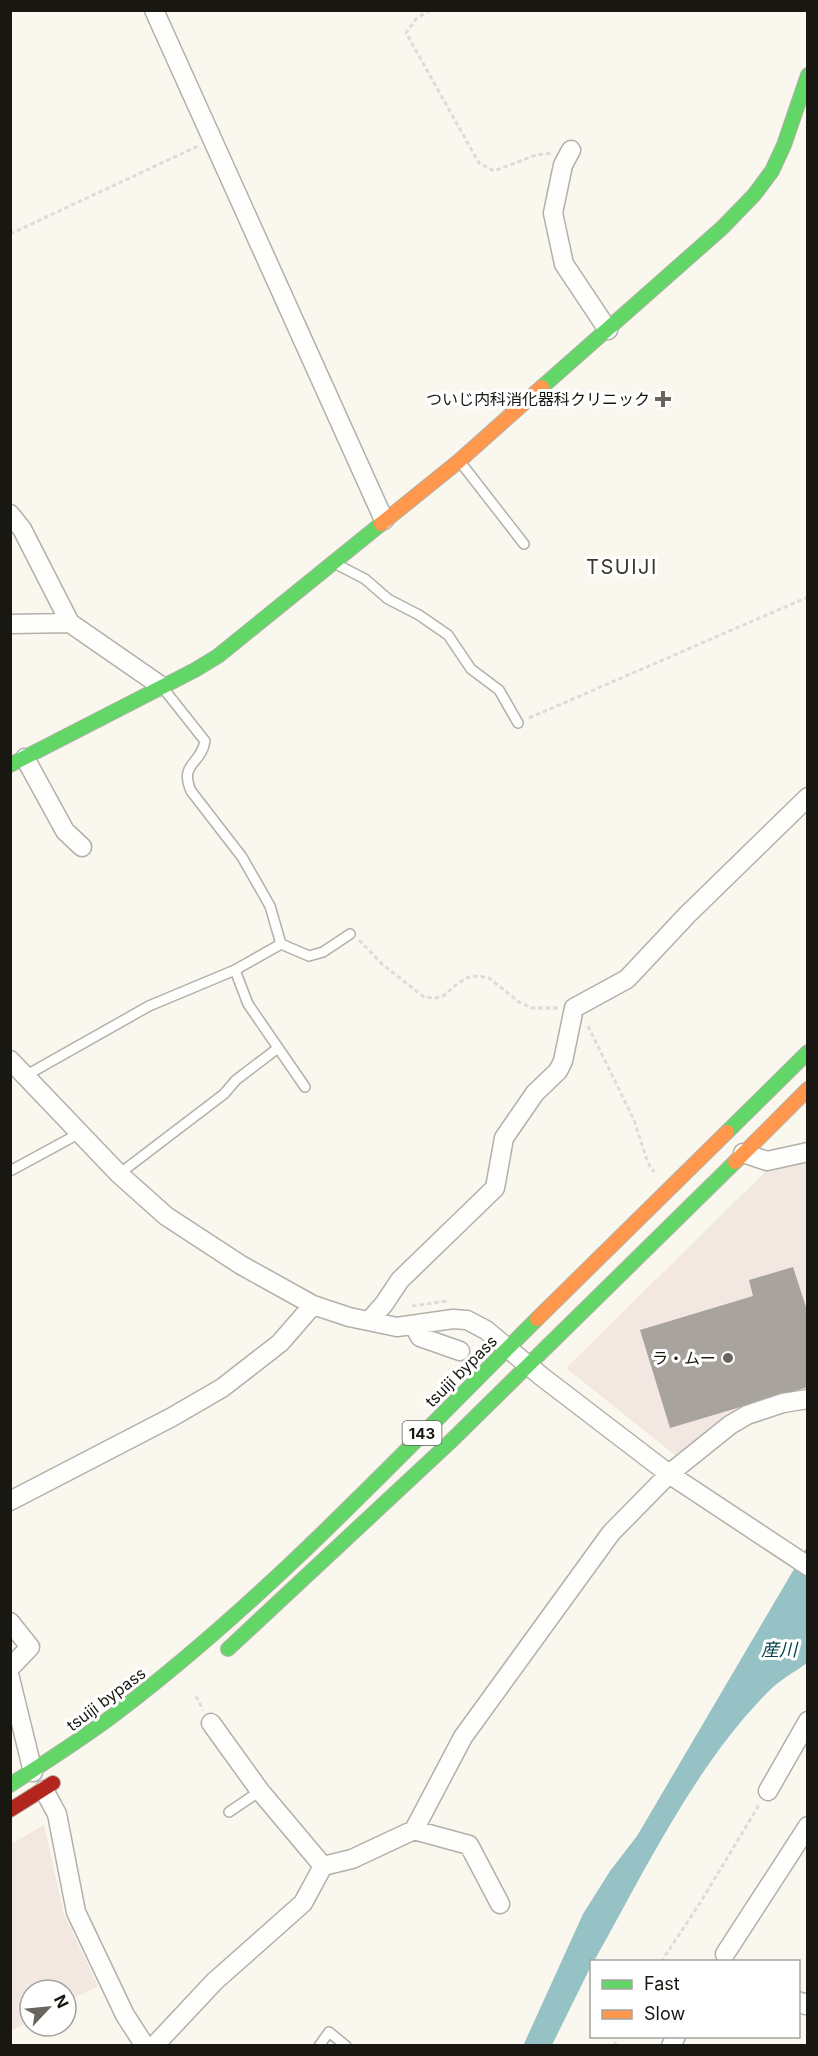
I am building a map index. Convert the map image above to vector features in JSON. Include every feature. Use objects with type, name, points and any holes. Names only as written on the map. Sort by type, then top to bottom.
[{"type":"main road","points":[[18,761],[218,656],[459,460],[722,228],[753,196],[765,182],[794,134],[807,75]]},
{"type":"main road","name":"tsuiji bypass","points":[[10,1785],[102,1725],[171,1671],[269,1582],[807,1052]]},
{"type":"main road","name":"143","points":[[219,1657],[399,1491],[807,1089]]},
{"type":"main road","points":[[10,1810],[62,1777]]},
{"type":"street","points":[[154,10],[384,520]]},
{"type":"street","points":[[571,150],[563,165],[553,213],[564,264],[608,330]]},
{"type":"street","points":[[10,514],[17,535],[70,623],[161,686]]},
{"type":"street","points":[[10,624],[70,623]]},
{"type":"street","points":[[18,761],[65,831],[82,847]]},
{"type":"street","points":[[369,1320],[384,1304],[400,1280],[495,1188],[504,1138],[535,1093],[558,1071],[563,1061],[574,1008],[627,979],[687,915],[807,797]]},
{"type":"street","points":[[10,1060],[119,1174],[166,1216],[241,1265],[313,1305],[349,1317],[397,1327],[414,1326],[432,1321],[467,1320],[486,1330],[507,1349],[669,1474],[802,1563]]},
{"type":"street","points":[[743,1153],[767,1161],[807,1152]]},
{"type":"street","points":[[10,1501],[172,1417],[222,1388],[280,1343],[313,1305]]},
{"type":"street","points":[[414,1326],[420,1337],[460,1351]]},
{"type":"street","points":[[154,2046],[215,1982],[303,1902],[323,1866],[352,1859],[414,1830],[463,1737],[611,1533],[669,1474],[747,1415],[783,1403],[807,1399]]},
{"type":"street","points":[[10,1622],[30,1647],[10,1668]]},
{"type":"street","points":[[10,1678],[33,1772]]},
{"type":"street","points":[[768,1791],[807,1721]]},
{"type":"street","points":[[211,1723],[260,1791],[323,1866]]},
{"type":"street","points":[[44,1790],[57,1814],[76,1912],[125,2015],[146,2046]]},
{"type":"street","points":[[727,1959],[807,1826]]},
{"type":"street","points":[[414,1830],[469,1845],[500,1904]]},
{"type":"lane","points":[[459,460],[524,544]]},
{"type":"lane","points":[[332,563],[364,579],[388,599],[448,635],[471,669],[499,690],[518,723]]},
{"type":"lane","points":[[161,686],[205,741],[204,749],[187,773],[186,780],[191,791],[242,857],[270,906],[281,944]]},
{"type":"lane","points":[[281,944],[309,956],[323,951],[350,934]]},
{"type":"lane","points":[[26,1076],[149,1006],[235,970],[281,944]]},
{"type":"lane","points":[[235,970],[248,1004],[305,1087]]},
{"type":"lane","points":[[119,1174],[224,1094],[236,1080],[278,1048]]},
{"type":"lane","points":[[10,1171],[80,1133]]},
{"type":"lane","points":[[229,1812],[260,1791]]},
{"type":"lane","points":[[319,2046],[329,2032],[346,2046]]},
{"type":"path","points":[[429,10],[416,19],[406,33],[479,163],[494,171],[536,155],[571,150]]},
{"type":"path","points":[[10,234],[213,139]]},
{"type":"path","points":[[518,723],[807,597]]},
{"type":"path","points":[[350,934],[363,943],[382,964],[424,997],[443,996],[458,983],[470,977],[479,976],[489,978],[519,1002],[532,1008],[574,1008],[583,1017],[634,1120],[648,1163],[659,1179],[669,1188]]},
{"type":"path","points":[[196,1696],[201,1707]]},
{"type":"path","points":[[662,1960],[768,1791]]},
{"type":"shaded area","points":[[807,1158],[807,1393],[707,1435],[675,1455],[566,1368],[768,1169]]},
{"type":"shaded area","points":[[44,1825],[64,1914],[98,1986],[78,1996],[78,1978],[18,1978],[18,2027],[11,2031],[11,1844]]},
{"type":"water","name":"産川","points":[[807,1547],[807,1663],[770,1690],[743,1719],[695,1784],[595,1960],[590,1960],[590,1968],[552,2045],[523,2046],[583,1914],[610,1871],[637,1836]]},
{"type":"building","name":"ラ・ムー","points":[[793,1267],[808,1313],[808,1387],[670,1428],[640,1330],[753,1296],[749,1280]]},
{"type":"traffic: fast","points":[[542,387],[722,228],[754,195],[772,171],[784,145],[808,75]]},
{"type":"traffic: fast","points":[[10,765],[218,656],[381,524]]},
{"type":"traffic: fast","points":[[727,1132],[808,1052]]},
{"type":"traffic: fast","points":[[228,1649],[449,1443],[735,1162]]},
{"type":"traffic: fast","points":[[10,1785],[119,1711],[229,1620],[334,1522],[537,1319]]},
{"type":"traffic: slow","points":[[381,524],[459,461],[542,387]]},
{"type":"traffic: slow","points":[[735,1162],[808,1089]]},
{"type":"traffic: slow","points":[[537,1319],[727,1132]]},
{"type":"traffic: jam","points":[[10,1810],[53,1783]]},
{"type":"place","name":"ついじ内科消化器科クリニック","points":[[663,399]]},
{"type":"place","name":"ラ・ムー","points":[[728,1358]]},
{"type":"district","name":"TSUIJI","points":[[622,567]]}]
